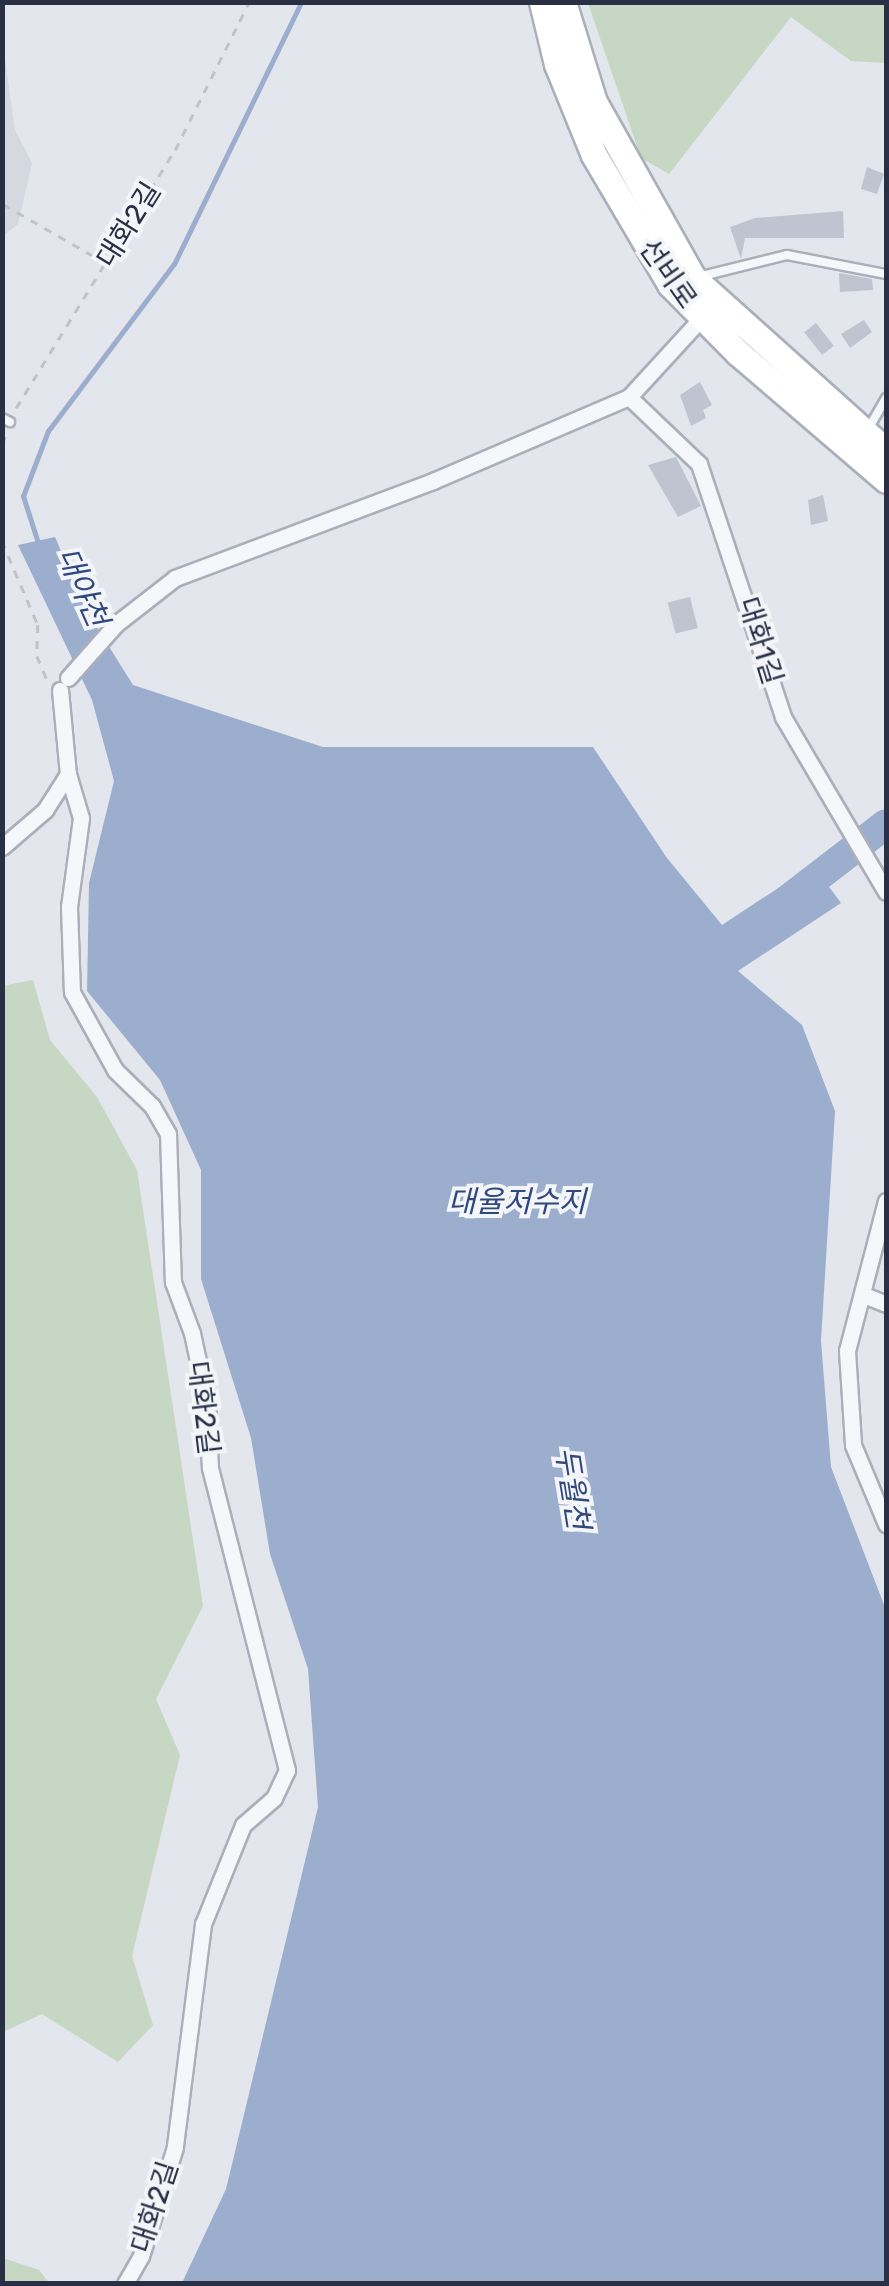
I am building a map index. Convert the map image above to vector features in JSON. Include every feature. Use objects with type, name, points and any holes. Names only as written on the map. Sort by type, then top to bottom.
[{"type":"main road","name":"선비로","points":[[542,2],[557,64],[594,155],[670,284],[709,310],[886,451]]},
{"type":"main road","name":"선비로","points":[[563,2],[594,102],[709,310],[886,480]]},
{"type":"street","points":[[64,684],[116,624],[174,578],[433,482],[629,397],[709,310]]},
{"type":"street","name":"대화1길","points":[[629,397],[699,464],[783,717],[886,892]]},
{"type":"street","name":"대화2길","points":[[64,684],[68,774],[81,818],[69,907],[72,992],[114,1070],[152,1106],[168,1134],[173,1282],[192,1333],[207,1402],[210,1468],[287,1770],[274,1798],[244,1826],[203,1924],[175,2147],[141,2256],[125,2284]]},
{"type":"street","points":[[2,847],[46,810],[68,774]]},
{"type":"street","points":[[886,1201],[846,1351],[853,1445],[886,1524]]},
{"type":"street","points":[[864,1295],[886,1304]]},
{"type":"lane","name":"선비로","points":[[693,278],[787,255],[886,274]]},
{"type":"lane","points":[[864,434],[886,398]]},
{"type":"path","name":"대화2길","points":[[2,444],[6,420],[204,98],[249,2]]},
{"type":"path","points":[[3,204],[105,263]]},
{"type":"path","points":[[2,541],[38,625],[44,676],[64,684]]},
{"type":"shaded area","points":[[2,38],[15,130],[32,163],[18,224],[3,236]]},
{"type":"green space","points":[[588,3],[886,3],[886,63],[851,61],[791,17],[669,174],[641,158]]},
{"type":"green space","points":[[33,980],[50,1040],[97,1097],[137,1170],[203,1606],[156,1699],[180,1755],[132,1956],[153,2025],[118,2062],[42,2014],[3,2032],[2,986]]},
{"type":"green space","points":[[3,2258],[39,2270],[49,2283],[3,2283]]},
{"type":"water","name":"대율저수지","points":[[55,537],[88,613],[133,685],[323,747],[593,747],[667,858],[722,925],[813,865],[841,903],[738,971],[802,1025],[835,1111],[821,1341],[831,1467],[886,1610],[886,2283],[182,2283],[226,2189],[318,1807],[308,1669],[270,1554],[251,1438],[201,1279],[201,1170],[160,1080],[87,991],[89,883],[114,781],[92,700],[18,545]]},
{"type":"building","points":[[867,167],[884,174],[877,194],[861,189]]},
{"type":"building","points":[[843,211],[844,238],[745,238],[741,259],[730,227],[755,218]]},
{"type":"building","points":[[839,273],[872,279],[873,290],[840,292]]},
{"type":"building","points":[[864,320],[872,332],[850,348],[841,334]]},
{"type":"building","points":[[816,323],[834,346],[822,355],[804,332]]},
{"type":"building","points":[[700,382],[712,405],[703,410],[706,418],[691,426],[680,395]]},
{"type":"building","points":[[676,457],[701,506],[678,517],[648,465]]},
{"type":"building","points":[[823,495],[828,521],[811,525],[808,500]]},
{"type":"building","points":[[690,597],[698,628],[675,634],[668,603]]},
{"type":"waterway","name":"대야천","points":[[39,546],[23,496],[48,431],[174,264],[301,2]]},
{"type":"waterway","name":"두월천","points":[[790,898],[886,824]]}]
